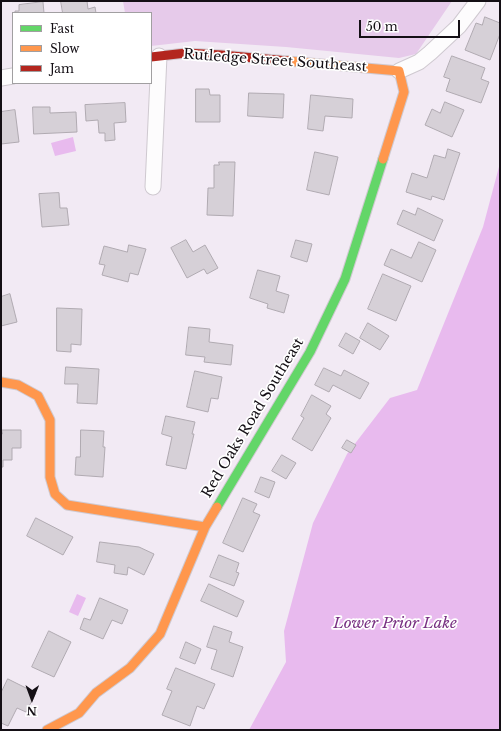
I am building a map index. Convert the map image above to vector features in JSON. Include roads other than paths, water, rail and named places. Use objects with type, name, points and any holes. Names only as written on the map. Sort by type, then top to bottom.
[{"type":"street","points":[[399,71],[419,62],[430,53],[460,26],[478,1]]},
{"type":"street","name":"Rutledge Street Southeast","points":[[155,57],[186,53],[221,55],[399,71]]},
{"type":"street","points":[[153,187],[155,57]]},
{"type":"street","name":"Red Oaks Road Southeast","points":[[47,730],[79,713],[96,693],[130,668],[160,634],[205,527],[310,352],[345,279],[404,92],[399,71]]},
{"type":"street","points":[[1,78],[12,76]]},
{"type":"street","points":[[1,382],[18,385],[38,396],[50,420],[50,477],[55,494],[67,505],[205,527]]},
{"type":"water","points":[[73,137],[76,151],[55,156],[51,143]]},
{"type":"water","name":"Lower Prior Lake","points":[[500,163],[500,730],[249,730],[286,662],[284,631],[313,523],[347,454],[390,398],[417,390],[483,227]]},
{"type":"water","points":[[77,594],[86,598],[78,616],[69,612]]}]
